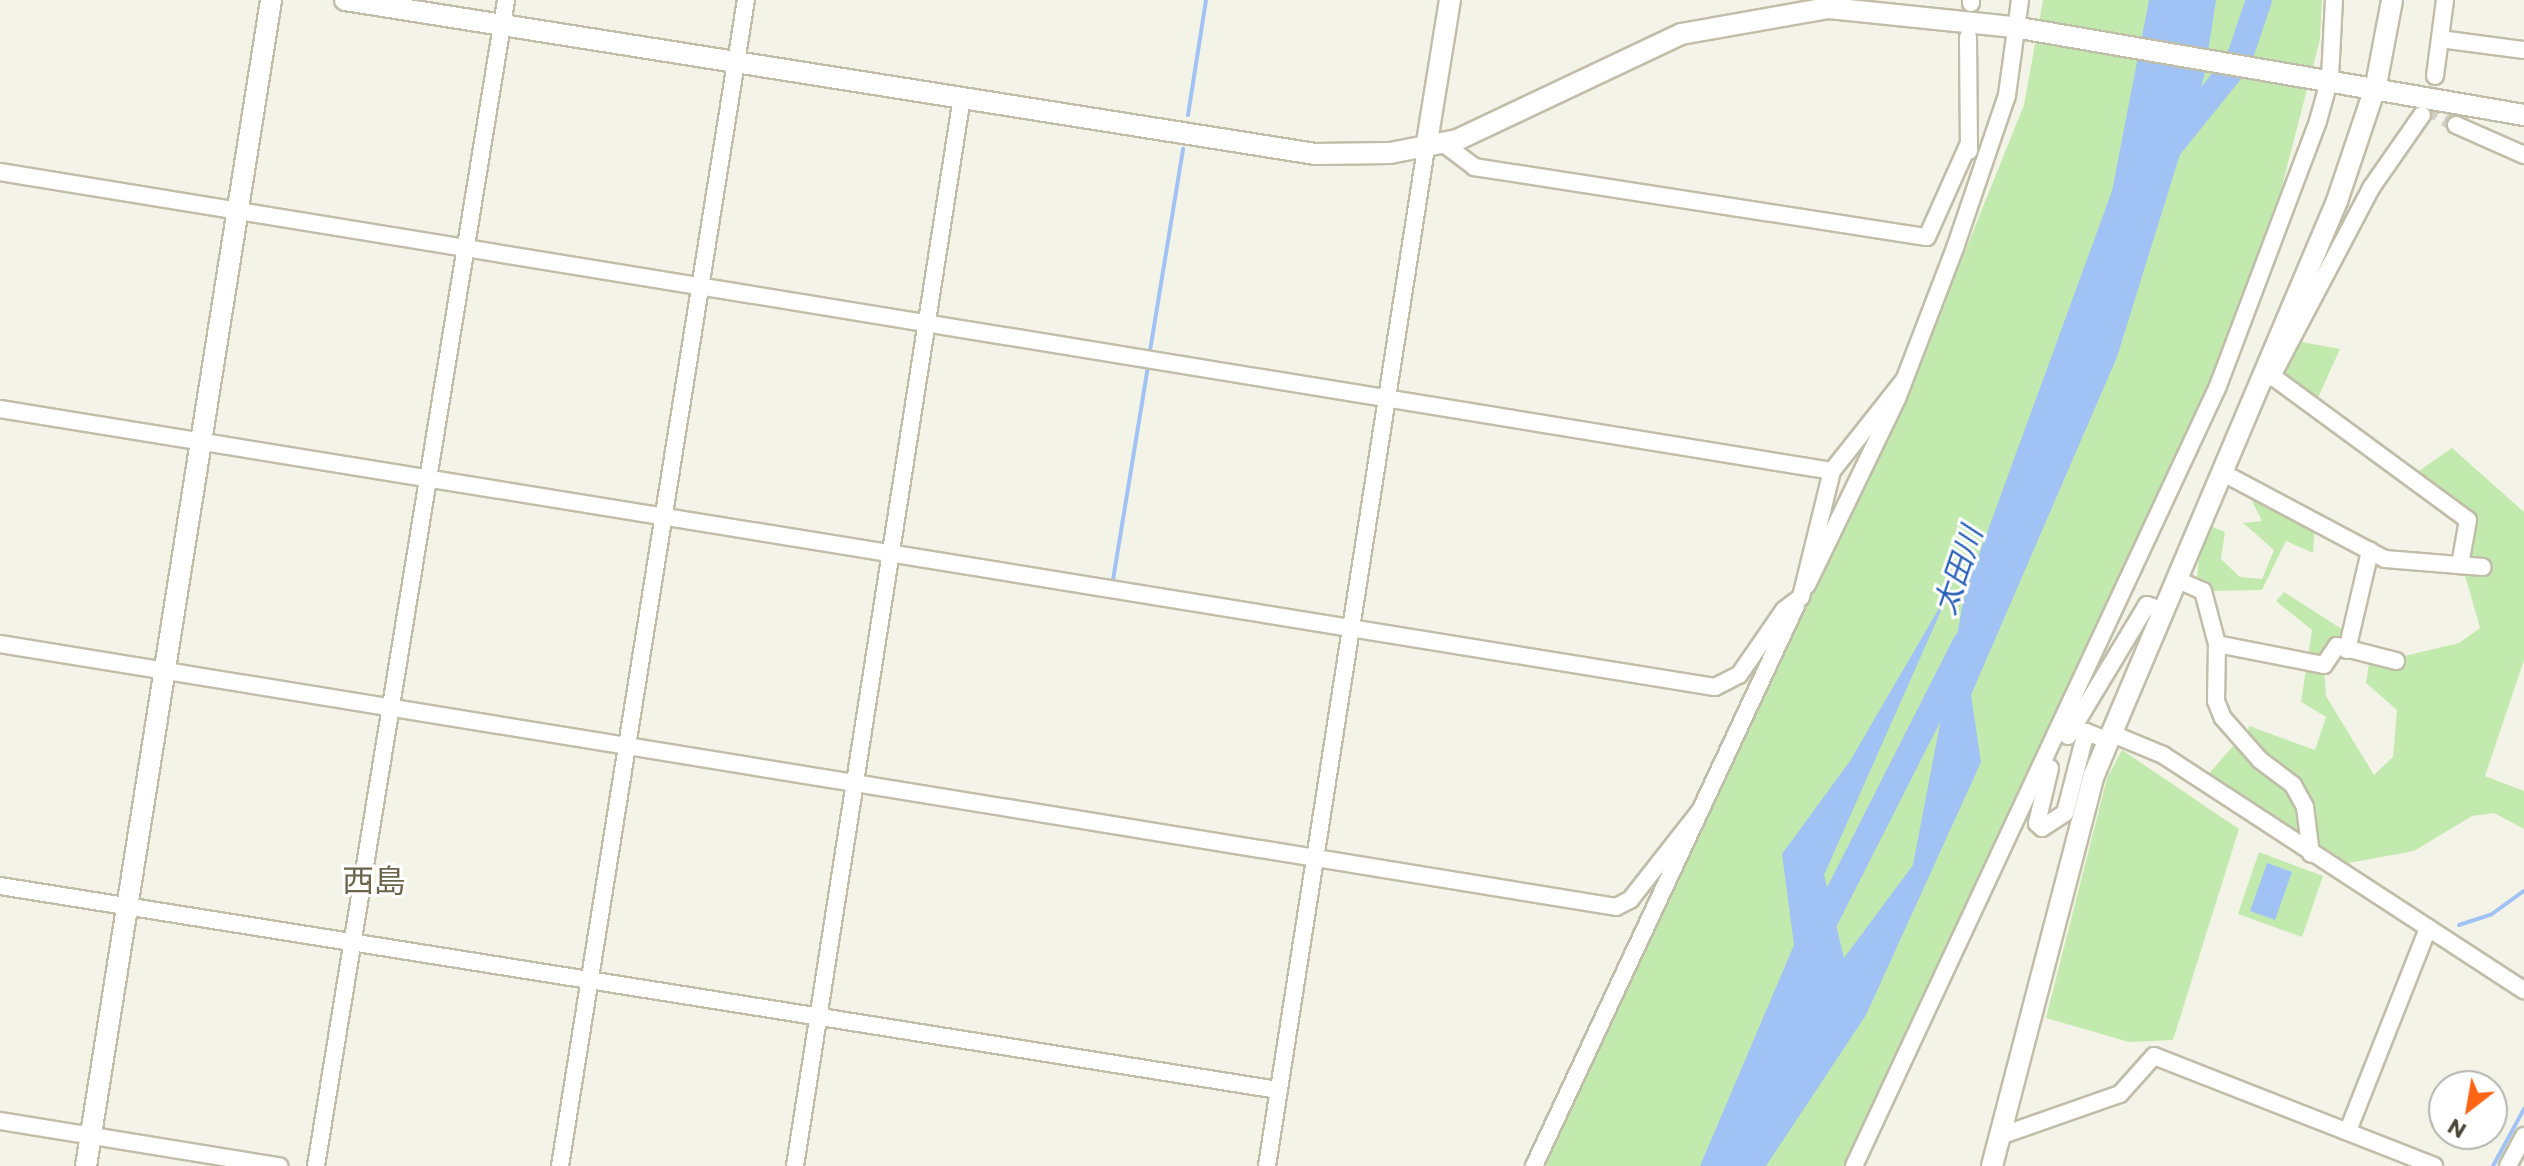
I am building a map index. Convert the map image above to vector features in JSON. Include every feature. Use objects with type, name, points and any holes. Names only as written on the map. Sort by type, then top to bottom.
[{"type":"street","points":[[86,1166],[125,906],[168,669],[271,0]]},
{"type":"street","points":[[345,0],[1315,154],[1435,146],[1522,113],[1630,54],[1730,22],[1829,8],[2036,30],[2376,85],[2524,115]]},
{"type":"street","points":[[316,1166],[506,0]]},
{"type":"street","points":[[560,1166],[660,516],[746,0]]},
{"type":"street","points":[[1267,1166],[1313,856],[1435,146],[1450,0]]},
{"type":"street","points":[[1534,1166],[1904,380],[1955,248],[2007,95],[2020,0]]},
{"type":"street","points":[[1854,1166],[2048,758],[2218,386],[2330,78],[2334,0]]},
{"type":"street","points":[[1992,1166],[2109,737],[2225,474],[2249,403],[2337,201],[2376,85],[2392,0]]},
{"type":"street","points":[[2435,76],[2445,0]]},
{"type":"street","points":[[1955,248],[1969,143],[1968,37]]},
{"type":"street","points":[[2440,39],[2524,50]]},
{"type":"street","points":[[795,1166],[962,97]]},
{"type":"street","points":[[2249,403],[2272,376],[2371,188],[2422,115]]},
{"type":"street","points":[[2456,125],[2524,155]]},
{"type":"street","points":[[1435,146],[1474,167],[1927,237],[1969,143]]},
{"type":"street","points":[[0,172],[240,208],[1832,471]]},
{"type":"street","points":[[2272,376],[2468,520],[2460,565]]},
{"type":"street","points":[[0,409],[427,482],[660,516],[1351,632],[1715,687],[1739,675],[1784,610],[1801,597],[1832,471],[1904,380]]},
{"type":"street","points":[[2225,474],[2385,559],[2483,567]]},
{"type":"street","points":[[2347,650],[2370,551]]},
{"type":"street","points":[[2178,580],[2203,591],[2217,644],[2216,701],[2223,718],[2260,760],[2293,785],[2305,807],[2311,854]]},
{"type":"street","points":[[2164,611],[2147,605],[2048,758],[2037,823],[2042,828],[2065,813],[2086,732],[2163,755],[2524,990]]},
{"type":"street","points":[[0,644],[1616,907],[1630,900],[1699,812]]},
{"type":"street","points":[[2217,644],[2324,665],[2337,646],[2396,661]]},
{"type":"street","points":[[0,886],[1278,1090]]},
{"type":"street","points":[[2349,1128],[2428,928]]},
{"type":"street","points":[[2000,1136],[2120,1094],[2154,1056],[2349,1128],[2434,1166]]},
{"type":"street","points":[[0,1121],[279,1166]]},
{"type":"street","points":[[2508,1166],[2524,1136]]},
{"type":"green space","points":[[2043,0],[2322,0],[2320,39],[2263,260],[2187,459],[1852,1166],[1534,1166],[1930,338],[2024,105]]},
{"type":"green space","points":[[2302,342],[2340,349],[2317,400],[2284,374]]},
{"type":"green space","points":[[2452,448],[2524,512],[2524,660],[2485,776],[2524,791],[2524,829],[2494,813],[2472,816],[2414,851],[2349,863],[2321,850],[2302,806],[2305,840],[2205,778],[2241,737],[2246,741],[2249,726],[2315,750],[2326,717],[2301,702],[2312,630],[2276,601],[2284,592],[2348,633],[2324,665],[2326,696],[2374,775],[2393,757],[2397,710],[2366,683],[2370,657],[2396,658],[2459,643],[2480,628],[2461,561],[2468,520],[2416,473]]},
{"type":"green space","points":[[2256,490],[2315,524],[2313,553],[2286,541],[2262,590],[2211,591],[2196,585],[2203,523],[2225,532],[2221,559],[2240,577],[2262,579],[2274,550],[2243,523],[2262,521],[2251,499]]},
{"type":"green space","points":[[2122,750],[2239,829],[2173,1040],[2129,1042],[2046,1018],[2107,778]]},
{"type":"green space","points":[[2259,852],[2323,876],[2302,937],[2238,914]]},
{"type":"water","points":[[2149,0],[2216,0],[2204,77],[2117,357],[1971,695],[1981,762],[1866,1015],[1766,1166],[1700,1166],[1794,945],[1782,854],[1850,761],[1952,586],[1824,875],[1844,958],[1913,865],[1965,593],[2112,191]]},
{"type":"water","points":[[2267,863],[2292,872],[2275,920],[2250,911]]},
{"type":"waterway","points":[[1188,115],[1206,0]]},
{"type":"waterway","name":"太田川","points":[[2171,145],[2238,62],[2259,0]]},
{"type":"waterway","points":[[1149,357],[1183,149]]},
{"type":"waterway","points":[[1113,580],[1148,366]]},
{"type":"waterway","name":"太田川","points":[[1816,938],[1965,644]]},
{"type":"waterway","points":[[2459,925],[2492,914],[2524,891]]},
{"type":"waterway","points":[[2493,1166],[2524,1109]]},
{"type":"tunnel","points":[[2425,105],[2456,125]]},
{"type":"district","name":"西島","points":[[374,879]]}]
